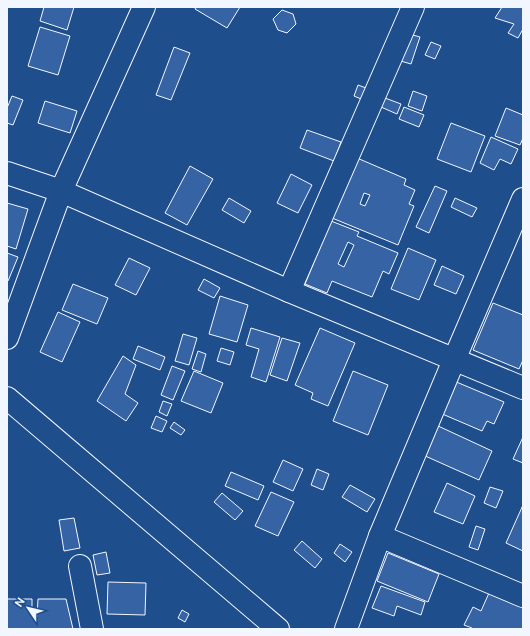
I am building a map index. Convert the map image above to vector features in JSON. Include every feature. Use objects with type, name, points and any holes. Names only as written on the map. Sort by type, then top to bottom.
[{"type":"street","points":[[7,338],[61,191],[144,7]]},
{"type":"street","points":[[289,291],[413,7]]},
{"type":"street","points":[[7,173],[61,191],[289,291],[523,388]]},
{"type":"street","points":[[346,629],[380,536],[523,199]]},
{"type":"street","points":[[7,398],[278,629]]},
{"type":"street","points":[[380,536],[523,596]]},
{"type":"street","points":[[80,566],[92,629]]},
{"type":"building","points":[[44,7],[74,7],[67,30],[40,21]]},
{"type":"building","points":[[196,7],[240,7],[227,28],[195,9]]},
{"type":"building","points":[[502,7],[523,7],[523,29],[518,38],[508,33],[514,24],[495,18]]},
{"type":"building","points":[[282,10],[293,14],[296,24],[287,33],[278,30],[273,19]]},
{"type":"building","points":[[40,27],[70,36],[58,75],[28,66]]},
{"type":"building","points":[[406,33],[420,37],[411,64],[397,60]]},
{"type":"building","points":[[431,42],[441,46],[435,59],[425,55]]},
{"type":"building","points":[[174,47],[190,53],[171,100],[156,95]]},
{"type":"building","points":[[358,85],[366,88],[361,99],[354,96]]},
{"type":"building","points":[[413,91],[427,96],[422,111],[408,106]]},
{"type":"building","points":[[12,96],[23,100],[13,125],[7,123],[7,108]]},
{"type":"building","points":[[385,98],[401,104],[397,114],[381,107]]},
{"type":"building","points":[[45,101],[77,111],[70,133],[38,123]]},
{"type":"building","points":[[404,107],[424,115],[419,127],[399,119]]},
{"type":"building","points":[[506,108],[523,115],[523,138],[520,145],[495,136]]},
{"type":"building","points":[[451,123],[485,136],[471,172],[437,159]]},
{"type":"building","points":[[307,130],[341,142],[334,161],[300,148]]},
{"type":"building","points":[[491,137],[518,149],[511,164],[500,159],[494,170],[480,163]]},
{"type":"building","points":[[357,158],[406,179],[404,185],[415,190],[409,204],[414,206],[398,245],[332,218]],"holes":[[[364,193],[370,195],[365,206],[360,204]]]},
{"type":"building","points":[[190,166],[213,179],[187,225],[165,213]]},
{"type":"building","points":[[291,174],[312,185],[298,213],[277,203]]},
{"type":"building","points":[[435,186],[447,191],[429,233],[416,227]]},
{"type":"building","points":[[229,198],[251,211],[244,223],[222,210]]},
{"type":"building","points":[[455,198],[477,208],[472,217],[451,207]]},
{"type":"building","points":[[7,203],[28,209],[16,249],[7,246]]},
{"type":"building","points":[[331,221],[359,232],[357,236],[398,253],[389,274],[383,271],[372,297],[332,281],[327,293],[305,284]],"holes":[[[348,242],[354,245],[344,267],[338,264]]]},
{"type":"building","points":[[408,248],[436,260],[419,300],[391,289]]},
{"type":"building","points":[[7,253],[18,257],[8,281],[7,280]]},
{"type":"building","points":[[129,258],[150,268],[136,295],[115,285]]},
{"type":"building","points":[[442,266],[464,276],[456,294],[434,285]]},
{"type":"building","points":[[204,279],[220,288],[214,298],[198,290]]},
{"type":"building","points":[[73,284],[108,298],[97,324],[62,310]]},
{"type":"building","points":[[220,296],[248,305],[237,342],[209,334]]},
{"type":"building","points":[[493,303],[523,315],[523,360],[519,369],[473,350]]},
{"type":"building","points":[[58,312],[80,322],[62,362],[40,352]]},
{"type":"building","points":[[251,328],[280,337],[266,382],[251,377],[259,349],[246,345]]},
{"type":"building","points":[[320,328],[355,343],[328,406],[311,399],[313,393],[295,385]]},
{"type":"building","points":[[183,334],[197,338],[189,365],[175,361]]},
{"type":"building","points":[[282,338],[300,343],[287,381],[270,375]]},
{"type":"building","points":[[138,346],[165,357],[160,370],[133,359]]},
{"type":"building","points":[[221,348],[234,352],[230,365],[217,361]]},
{"type":"building","points":[[198,351],[206,354],[201,372],[192,369]]},
{"type":"building","points":[[123,356],[136,365],[125,394],[138,403],[126,421],[97,401]]},
{"type":"building","points":[[172,366],[185,371],[173,400],[161,395]]},
{"type":"building","points":[[194,371],[223,383],[211,413],[181,401]]},
{"type":"building","points":[[353,371],[388,385],[368,435],[333,421]]},
{"type":"building","points":[[454,381],[504,402],[494,424],[487,421],[482,431],[440,413]]},
{"type":"building","points":[[163,401],[172,404],[167,416],[159,412]]},
{"type":"building","points":[[156,416],[167,421],[162,432],[151,428]]},
{"type":"building","points":[[174,422],[185,430],[181,435],[170,428]]},
{"type":"building","points":[[436,425],[492,451],[479,480],[423,455]]},
{"type":"building","points":[[523,437],[523,463],[513,459]]},
{"type":"building","points":[[283,460],[303,469],[293,491],[273,482]]},
{"type":"building","points":[[317,469],[329,474],[323,490],[311,485]]},
{"type":"building","points":[[231,472],[264,486],[258,500],[225,486]]},
{"type":"building","points":[[447,483],[475,496],[463,524],[434,512]]},
{"type":"building","points":[[350,485],[375,499],[367,512],[342,497]]},
{"type":"building","points":[[490,487],[503,491],[496,508],[484,503]]},
{"type":"building","points":[[271,492],[294,502],[278,536],[255,526]]},
{"type":"building","points":[[222,493],[243,511],[235,520],[214,502]]},
{"type":"building","points":[[523,505],[523,551],[506,543]]},
{"type":"building","points":[[74,518],[80,548],[64,551],[59,520]]},
{"type":"building","points":[[476,526],[485,529],[478,550],[469,547]]},
{"type":"building","points":[[302,541],[322,559],[315,568],[294,550]]},
{"type":"building","points":[[340,544],[352,552],[345,562],[334,553]]},
{"type":"building","points":[[106,552],[110,573],[97,575],[93,555]]},
{"type":"building","points":[[388,553],[439,574],[428,602],[377,581]]},
{"type":"building","points":[[108,582],[146,583],[145,615],[107,614]]},
{"type":"building","points":[[381,586],[425,602],[421,615],[397,606],[394,616],[372,608]]},
{"type":"building","points":[[489,593],[523,607],[523,629],[472,629],[464,625],[473,607],[481,611]]},
{"type":"building","points":[[7,599],[32,599],[32,617],[37,617],[38,599],[66,599],[73,629],[7,629]]},
{"type":"building","points":[[182,610],[189,614],[185,622],[178,618]]}]
